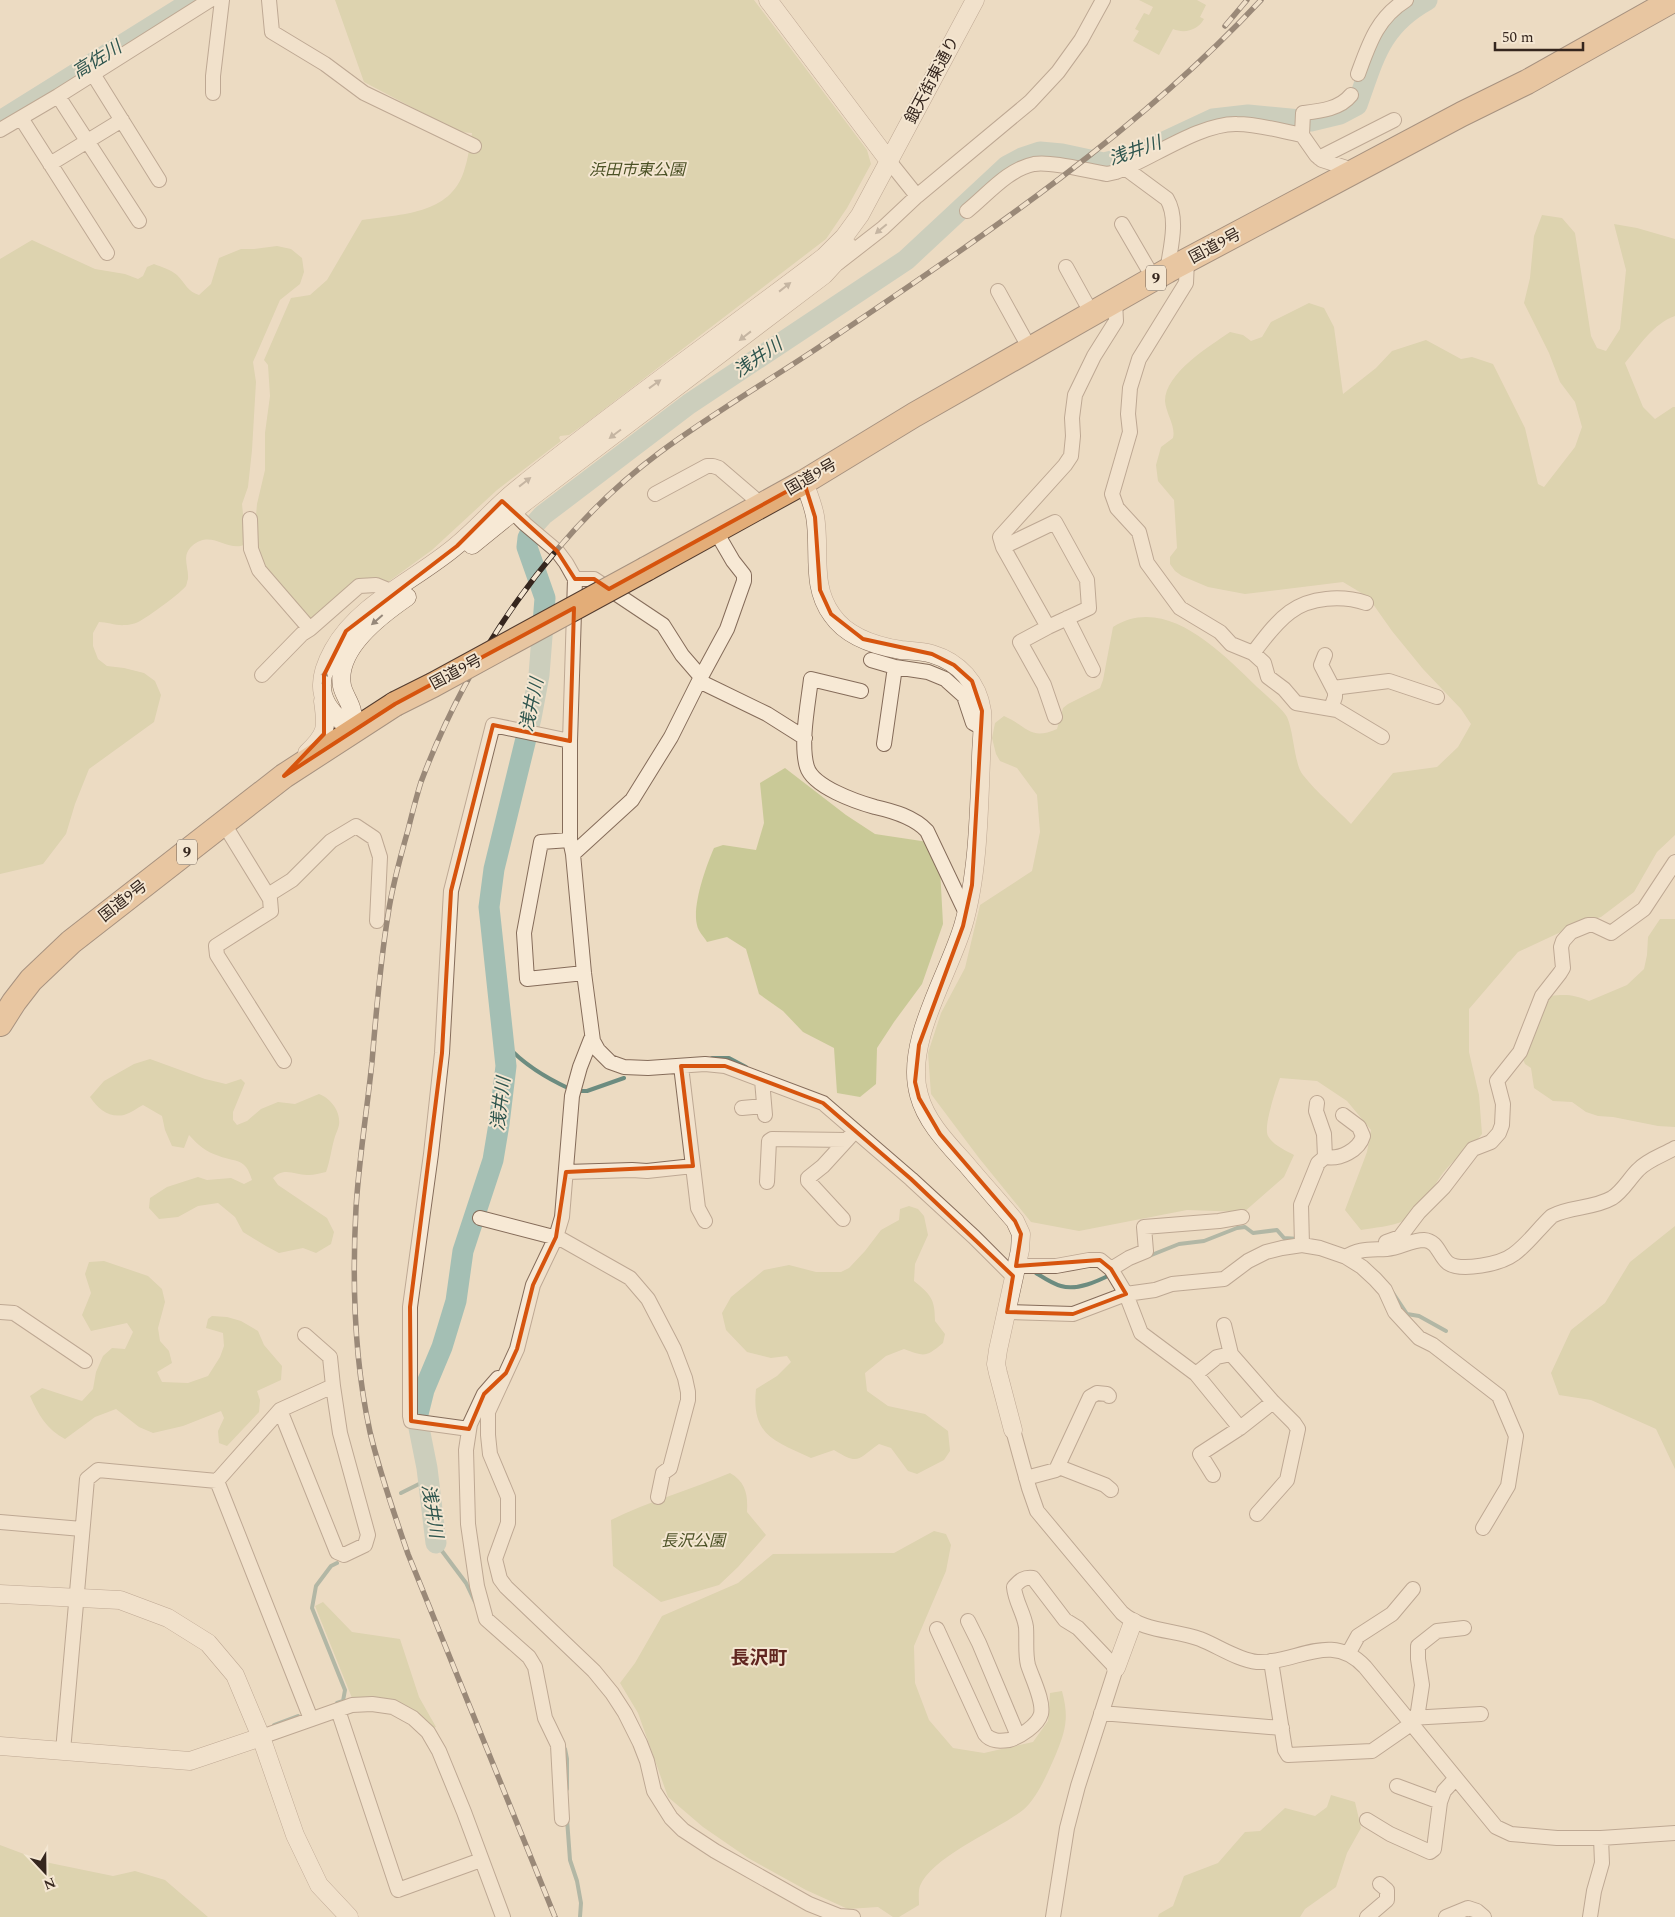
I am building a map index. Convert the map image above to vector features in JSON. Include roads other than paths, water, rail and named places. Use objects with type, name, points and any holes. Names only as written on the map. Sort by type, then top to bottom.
[{"type":"highway","name":"国道9号","points":[[0,1024],[31,980],[70,942],[284,776],[395,704],[804,482],[914,415],[1170,270],[1462,114],[1527,82],[1673,0]]},
{"type":"street","points":[[0,130],[58,96],[210,0]]},
{"type":"street","points":[[214,93],[213,76],[222,0]]},
{"type":"street","points":[[269,0],[272,32],[325,64],[364,93],[474,146]]},
{"type":"street","points":[[768,0],[917,196]]},
{"type":"street","name":"銀天街東通り","points":[[860,215],[975,0]]},
{"type":"street","points":[[353,730],[353,712],[342,685],[342,672],[355,642],[380,617],[437,575],[513,513],[883,228],[917,196],[1045,88],[1081,40],[1103,0]]},
{"type":"street","points":[[1358,74],[1370,40],[1379,25],[1389,12],[1406,0]]},
{"type":"street","points":[[93,74],[159,180]]},
{"type":"street","points":[[1351,95],[1343,102],[1327,109],[1303,113],[1302,127],[1319,158],[1356,170]]},
{"type":"street","points":[[58,96],[138,221]]},
{"type":"street","points":[[21,118],[108,253]]},
{"type":"street","points":[[50,164],[122,120]]},
{"type":"street","points":[[1319,158],[1394,120]]},
{"type":"street","points":[[967,211],[1010,175],[1034,164],[1048,164],[1107,174],[1125,168],[1218,126],[1248,124],[1302,127]]},
{"type":"street","points":[[1125,168],[1167,199],[1170,204],[1172,222],[1170,270]]},
{"type":"street","points":[[824,275],[846,248],[853,236],[860,215]]},
{"type":"street","points":[[284,776],[319,742],[324,734],[326,719],[322,684],[324,675],[332,652],[362,615],[457,546],[513,513],[619,410],[824,257],[844,237],[860,215]]},
{"type":"street","points":[[1122,224],[1186,283],[1140,359],[1130,388],[1128,414],[1130,432],[1112,494],[1117,508],[1139,532],[1147,562],[1180,608],[1220,632],[1231,644],[1253,653],[1264,663],[1268,677],[1284,689],[1296,703],[1337,710],[1382,738]]},
{"type":"street","points":[[1066,268],[1092,314]]},
{"type":"street","points":[[998,291],[1030,349]]},
{"type":"street","points":[[1048,628],[1003,547],[1000,537],[1071,456],[1075,395],[1094,356],[1116,321],[1115,301]]},
{"type":"street","points":[[655,494],[706,466],[713,466],[719,468],[754,498],[759,507]]},
{"type":"street","points":[[804,482],[815,517],[816,567],[820,590],[831,614],[846,629],[863,639],[899,650],[932,654],[958,668],[972,681],[982,711],[981,772],[973,875],[966,913],[949,967],[934,998],[919,1044],[915,1082],[919,1098],[940,1134],[1015,1221],[1021,1234],[1020,1250],[996,1364],[1026,1478],[1037,1511],[1122,1612],[1133,1622],[1201,1639],[1254,1661],[1272,1661],[1323,1649],[1348,1654],[1358,1659],[1411,1720],[1455,1779],[1496,1827],[1511,1834],[1557,1838],[1601,1838],[1675,1833]]},
{"type":"street","points":[[513,513],[557,551],[575,578],[570,741],[572,847],[591,1038],[572,1096],[562,1216],[556,1237],[533,1285],[517,1349],[488,1412],[490,1454],[508,1497],[508,1523],[495,1559],[500,1579],[506,1587],[594,1671],[612,1693],[625,1713],[640,1744],[647,1761],[654,1792],[671,1818],[683,1830],[714,1851],[809,1904],[839,1916],[853,1917]]},
{"type":"street","points":[[250,519],[251,549],[259,570],[310,629]]},
{"type":"street","points":[[1003,547],[1055,522],[1087,580],[1089,608],[1020,642],[1044,685],[1055,717]]},
{"type":"street","points":[[584,973],[527,979],[524,933],[540,842],[572,847],[632,800],[671,737],[727,630],[744,581],[744,576],[715,530]]},
{"type":"street","points":[[575,578],[594,579],[663,625],[682,656],[700,679],[767,714],[805,738]]},
{"type":"street","points":[[262,675],[302,634],[359,586],[376,585],[392,592]]},
{"type":"street","points":[[1253,653],[1273,628],[1292,611],[1314,602],[1330,599],[1355,599],[1366,603]]},
{"type":"street","points":[[1067,618],[1093,670]]},
{"type":"street","points":[[1325,654],[1321,665],[1333,688],[1335,697],[1331,708]]},
{"type":"street","points":[[870,660],[928,672],[945,679],[964,696],[973,723],[982,728]]},
{"type":"street","points":[[884,744],[895,666]]},
{"type":"street","points":[[861,690],[811,679],[805,738],[807,767],[812,776],[824,786],[850,798],[891,810],[922,826],[927,831],[966,913]]},
{"type":"street","points":[[1333,688],[1389,681],[1437,697]]},
{"type":"street","points":[[323,699],[340,722],[353,730]]},
{"type":"street","points":[[469,1429],[411,1421],[410,1416],[410,1308],[431,1154],[442,1053],[451,891],[493,725],[570,741]]},
{"type":"street","points":[[224,824],[268,895],[271,911],[216,946],[217,955],[284,1061]]},
{"type":"street","points":[[268,895],[292,880],[331,841],[356,826],[374,838],[380,857],[377,921]]},
{"type":"street","points":[[1366,1250],[1371,1246],[1400,1237],[1419,1212],[1444,1187],[1473,1148],[1491,1142],[1498,1133],[1502,1125],[1503,1104],[1497,1081],[1520,1052],[1542,996],[1560,973],[1562,968],[1562,941],[1571,932],[1588,925],[1594,925],[1612,933],[1644,909],[1675,862]]},
{"type":"street","points":[[591,1038],[604,1056],[617,1065],[632,1068],[705,1064],[725,1066],[823,1103],[851,1136],[911,1179],[974,1237],[1015,1271],[1100,1260],[1111,1269],[1126,1294],[1141,1333],[1196,1374],[1240,1428]]},
{"type":"street","points":[[681,1066],[698,1208],[705,1221]]},
{"type":"street","points":[[742,1108],[764,1111],[762,1080]]},
{"type":"street","points":[[1317,1103],[1316,1111],[1324,1134],[1325,1157]]},
{"type":"street","points":[[1325,1157],[1333,1159],[1352,1151],[1361,1144],[1363,1136],[1359,1127],[1343,1115]]},
{"type":"street","points":[[767,1182],[769,1141],[772,1139],[851,1136]]},
{"type":"street","points":[[843,1219],[808,1181],[808,1178],[823,1166],[851,1136]]},
{"type":"street","points":[[1346,1256],[1354,1251],[1393,1249],[1425,1240],[1438,1247],[1443,1258],[1456,1267],[1467,1268],[1504,1260],[1514,1254],[1552,1216],[1559,1212],[1611,1199],[1620,1192],[1639,1169],[1675,1148]]},
{"type":"street","points":[[1302,1245],[1301,1205],[1318,1163],[1325,1157]]},
{"type":"street","points":[[566,1172],[647,1171],[693,1166]]},
{"type":"street","points":[[1111,1269],[1129,1258],[1146,1251],[1144,1227],[1219,1221],[1242,1217]]},
{"type":"street","points":[[480,1218],[556,1237],[630,1278],[648,1299],[674,1349],[685,1378],[688,1400],[670,1468],[663,1473],[658,1497]]},
{"type":"street","points":[[1007,1312],[1073,1314],[1126,1294],[1154,1290],[1172,1284],[1224,1279],[1248,1261],[1266,1252],[1302,1245],[1346,1256],[1362,1267],[1385,1290],[1396,1312],[1419,1338],[1433,1345],[1499,1396],[1516,1436],[1508,1486],[1483,1528]]},
{"type":"street","points":[[0,1312],[14,1312],[85,1361]]},
{"type":"street","points":[[1224,1325],[1231,1354],[1298,1429],[1286,1480],[1257,1514]]},
{"type":"street","points":[[280,1410],[337,1552],[344,1555],[365,1546],[368,1535],[340,1433],[330,1357],[305,1335]]},
{"type":"street","points":[[1196,1374],[1217,1357],[1231,1354]]},
{"type":"street","points":[[506,1373],[497,1378],[484,1394],[470,1424],[466,1450],[468,1524],[477,1586],[486,1619],[529,1657],[535,1667],[546,1718],[558,1745],[562,1819]]},
{"type":"street","points":[[217,1481],[280,1410],[333,1386]]},
{"type":"street","points":[[1026,1478],[1052,1472],[1059,1466],[1090,1397],[1100,1393],[1109,1396]]},
{"type":"street","points":[[1214,1475],[1200,1454],[1240,1428],[1273,1402]]},
{"type":"street","points":[[1059,1466],[1104,1485],[1111,1490]]},
{"type":"street","points":[[63,1751],[87,1479],[98,1470],[217,1481]]},
{"type":"street","points":[[217,1481],[311,1719]]},
{"type":"street","points":[[0,1522],[82,1529]]},
{"type":"street","points":[[936,1630],[988,1738],[999,1741],[1018,1736],[1037,1721],[1041,1713],[1040,1701],[1028,1664],[1025,1644],[1026,1627],[1015,1595],[1014,1587],[1018,1581],[1025,1577],[1033,1578],[1064,1620],[1078,1628],[1116,1668]]},
{"type":"street","points":[[1348,1654],[1358,1636],[1392,1614],[1413,1589]]},
{"type":"street","points":[[0,1594],[120,1600],[168,1618],[208,1643],[235,1675],[261,1736],[295,1835],[319,1885],[349,1917]]},
{"type":"street","points":[[968,1621],[979,1642],[1018,1736]]},
{"type":"street","points":[[1053,1917],[1067,1828],[1078,1786],[1133,1622]]},
{"type":"street","points":[[1411,1720],[1422,1685],[1418,1646],[1437,1631],[1464,1628]]},
{"type":"street","points":[[1272,1661],[1285,1750],[1291,1756],[1372,1751],[1411,1720],[1481,1714]]},
{"type":"street","points":[[0,1746],[190,1761],[352,1705],[372,1704],[393,1707],[413,1718],[428,1732],[439,1751],[503,1917]]},
{"type":"street","points":[[338,1710],[398,1890],[481,1860]]},
{"type":"street","points":[[1101,1713],[1282,1728]]},
{"type":"street","points":[[1367,1820],[1390,1834],[1430,1852],[1434,1849],[1440,1802],[1444,1791],[1455,1779]]},
{"type":"street","points":[[1398,1786],[1440,1802]]},
{"type":"street","points":[[1592,1916],[1594,1891],[1602,1863],[1601,1838]]},
{"type":"street","points":[[1362,1915],[1387,1900],[1387,1890],[1380,1884]]},
{"type":"street","points":[[1446,1917],[1468,1908],[1477,1911],[1484,1917]]},
{"type":"waterway","name":"高佐川","points":[[0,121],[194,0]]},
{"type":"waterway","name":"浅井川","points":[[436,1543],[418,1414],[424,1390],[442,1347],[456,1301],[463,1251],[493,1160],[499,1124],[506,1066],[489,907],[494,869],[531,718],[539,675],[545,598],[527,547],[528,538],[534,525],[543,515],[689,404],[906,260],[1007,166],[1022,158],[1040,152],[1062,154],[1104,163],[1136,155],[1213,119],[1248,115],[1311,121],[1340,114],[1357,105],[1374,58],[1389,32],[1411,10],[1427,0]]},
{"type":"waterway","points":[[503,1041],[534,1068],[570,1089]]},
{"type":"waterway","points":[[712,1058],[729,1058],[746,1067]]},
{"type":"waterway","points":[[578,1091],[587,1091],[624,1078]]},
{"type":"waterway","points":[[1149,1256],[1179,1244],[1204,1241],[1237,1228],[1245,1227],[1253,1233],[1277,1230],[1284,1238],[1299,1239]]},
{"type":"waterway","points":[[1036,1273],[1048,1281],[1067,1287],[1087,1284],[1112,1274]]},
{"type":"waterway","points":[[1393,1293],[1407,1314],[1419,1316],[1446,1331]]},
{"type":"waterway","points":[[401,1493],[421,1483]]},
{"type":"waterway","name":"浅井川","points":[[436,1543],[466,1583],[475,1602]]},
{"type":"waterway","points":[[337,1563],[331,1566],[316,1586],[312,1608],[345,1690],[343,1701],[337,1703]]},
{"type":"waterway","points":[[274,1725],[298,1716]]},
{"type":"waterway","name":"浅井川","points":[[565,1749],[567,1789]]},
{"type":"waterway","name":"浅井川","points":[[567,1819],[570,1860],[577,1881],[581,1903],[580,1917]]},
{"type":"railway","points":[[1225,26],[1247,0]]},
{"type":"railway","points":[[555,1917],[408,1554],[374,1448],[360,1377],[354,1292],[359,1171],[372,1062],[380,970],[388,915],[396,872],[421,782],[440,735],[463,689],[489,644],[549,559],[583,521],[620,485],[680,438],[888,301],[1056,182],[1162,95],[1213,49],[1261,0]]},
{"type":"district","name":"長沢町","points":[[759,1658]]},
{"type":"park label","name":"浜田市東公園","points":[[637,170]]},
{"type":"park label","name":"長沢公園","points":[[693,1541]]}]
